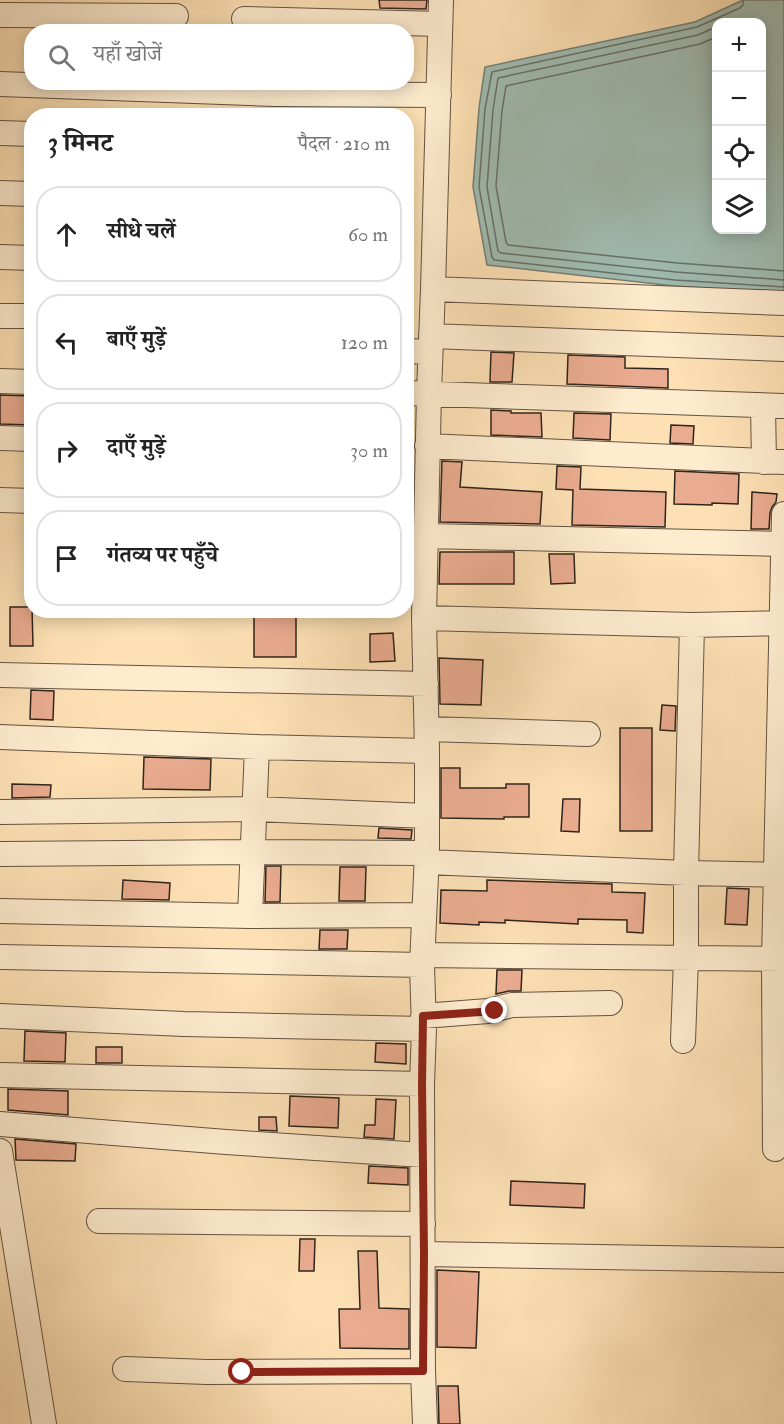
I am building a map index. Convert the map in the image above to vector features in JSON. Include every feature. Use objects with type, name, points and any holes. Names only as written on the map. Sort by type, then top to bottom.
[{"type":"street","points":[[0,15],[67,8],[176,16]]},
{"type":"street","points":[[244,19],[441,12],[433,289],[422,346],[418,393],[428,446],[424,618],[427,858],[422,960],[425,1424]]},
{"type":"street","points":[[0,84],[24,86]]},
{"type":"street","points":[[78,90],[274,105],[439,95]]},
{"type":"street","points":[[0,134],[24,134]]},
{"type":"street","points":[[0,193],[24,194]]},
{"type":"street","points":[[0,257],[24,258]]},
{"type":"street","points":[[433,289],[784,303]]},
{"type":"street","points":[[0,316],[24,316]]},
{"type":"street","points":[[422,346],[784,349]]},
{"type":"street","points":[[0,381],[24,382]]},
{"type":"street","points":[[418,393],[774,406],[774,462],[428,446]]},
{"type":"street","points":[[0,438],[24,439]]},
{"type":"street","points":[[0,500],[24,501]]},
{"type":"street","points":[[775,1149],[784,514]]},
{"type":"street","points":[[426,536],[783,544]]},
{"type":"street","points":[[424,618],[692,625],[781,623]]},
{"type":"street","points":[[683,1041],[692,625]]},
{"type":"street","points":[[0,675],[426,684]]},
{"type":"street","points":[[0,737],[257,747],[588,734]]},
{"type":"street","points":[[250,916],[257,747]]},
{"type":"street","points":[[0,812],[255,810],[427,816]]},
{"type":"street","points":[[0,854],[252,852],[427,858],[780,876]]},
{"type":"street","points":[[0,912],[250,916],[424,915]]},
{"type":"street","points":[[0,957],[422,960],[779,959]]},
{"type":"street","points":[[0,1016],[184,1024],[423,1022],[513,1005],[610,1003]]},
{"type":"street","points":[[0,1075],[422,1084]]},
{"type":"street","points":[[0,1124],[422,1155]]},
{"type":"street","points":[[0,1151],[44,1424]]},
{"type":"street","points":[[99,1221],[423,1224]]},
{"type":"street","points":[[424,1254],[784,1260]]},
{"type":"street","points":[[125,1369],[207,1372],[423,1371]]},
{"type":"water","points":[[743,0],[784,0],[784,293],[674,286],[487,265],[473,187],[479,108],[485,67],[695,22]]},
{"type":"building","points":[[379,0],[427,0],[426,9],[380,8]]},
{"type":"building","points":[[491,352],[514,353],[512,382],[490,382]]},
{"type":"building","points":[[568,355],[625,357],[625,368],[668,369],[668,388],[567,384]]},
{"type":"building","points":[[0,395],[24,396],[24,425],[0,424]]},
{"type":"building","points":[[491,410],[541,413],[542,437],[491,435]]},
{"type":"building","points":[[574,413],[611,414],[610,440],[573,438]]},
{"type":"building","points":[[671,425],[694,426],[693,444],[670,443]]},
{"type":"building","points":[[442,461],[462,462],[460,487],[542,492],[540,524],[440,522]]},
{"type":"building","points":[[557,466],[581,467],[580,489],[666,492],[665,527],[572,525],[573,490],[556,489]]},
{"type":"building","points":[[675,471],[739,474],[738,504],[674,504]]},
{"type":"building","points":[[752,492],[777,494],[776,502],[770,513],[769,529],[751,529]]},
{"type":"building","points":[[440,552],[514,552],[514,584],[439,584]]},
{"type":"building","points":[[549,554],[574,554],[575,583],[551,584]]},
{"type":"building","points":[[10,607],[24,607],[24,618],[32,618],[33,646],[10,646]]},
{"type":"building","points":[[254,618],[296,618],[296,657],[254,657]]},
{"type":"building","points":[[393,633],[395,661],[370,662],[370,634]]},
{"type":"building","points":[[439,658],[483,660],[481,705],[440,704]]},
{"type":"building","points":[[31,690],[54,691],[53,720],[30,719]]},
{"type":"building","points":[[662,705],[676,706],[675,731],[660,730]]},
{"type":"building","points":[[620,728],[652,728],[652,831],[620,831]]},
{"type":"building","points":[[144,757],[211,759],[210,790],[143,789]]},
{"type":"building","points":[[441,768],[460,768],[460,788],[506,788],[506,784],[529,784],[529,817],[441,818]]},
{"type":"building","points":[[12,784],[51,785],[50,797],[12,798]]},
{"type":"building","points":[[563,799],[580,799],[579,832],[561,831]]},
{"type":"building","points":[[379,828],[412,830],[411,839],[378,838]]},
{"type":"building","points":[[266,866],[281,866],[280,902],[265,902]]},
{"type":"building","points":[[340,867],[366,867],[365,901],[339,901]]},
{"type":"building","points":[[123,880],[170,883],[169,900],[122,899]]},
{"type":"building","points":[[487,880],[612,884],[612,892],[645,893],[643,933],[627,932],[627,920],[578,919],[578,924],[505,920],[505,923],[479,922],[479,925],[440,923],[441,890],[487,891]]},
{"type":"building","points":[[727,888],[749,889],[747,925],[725,924]]},
{"type":"building","points":[[320,930],[348,930],[347,949],[319,949]]},
{"type":"building","points":[[497,970],[522,970],[521,991],[496,994]]},
{"type":"building","points":[[25,1031],[66,1033],[65,1062],[24,1061]]},
{"type":"building","points":[[376,1043],[406,1044],[406,1064],[375,1062]]},
{"type":"building","points":[[96,1047],[122,1047],[122,1063],[96,1063]]},
{"type":"building","points":[[8,1089],[68,1091],[68,1115],[8,1110]]},
{"type":"building","points":[[290,1096],[339,1098],[338,1128],[289,1126]]},
{"type":"building","points":[[376,1099],[396,1100],[394,1139],[364,1137],[365,1125],[375,1125]]},
{"type":"building","points":[[259,1117],[276,1117],[277,1131],[259,1130]]},
{"type":"building","points":[[15,1139],[76,1144],[75,1161],[16,1160]]},
{"type":"building","points":[[369,1166],[408,1168],[408,1185],[368,1183]]},
{"type":"building","points":[[511,1181],[585,1184],[584,1208],[510,1205]]},
{"type":"building","points":[[300,1239],[315,1239],[314,1271],[299,1271]]},
{"type":"building","points":[[358,1251],[377,1251],[379,1308],[409,1309],[409,1349],[340,1348],[339,1309],[360,1309]]},
{"type":"building","points":[[437,1270],[479,1272],[476,1348],[437,1347]]},
{"type":"building","points":[[438,1386],[458,1386],[460,1424],[439,1424]]},
{"type":"route","points":[[242,1372],[423,1371],[423,1016],[495,1011]]}]
